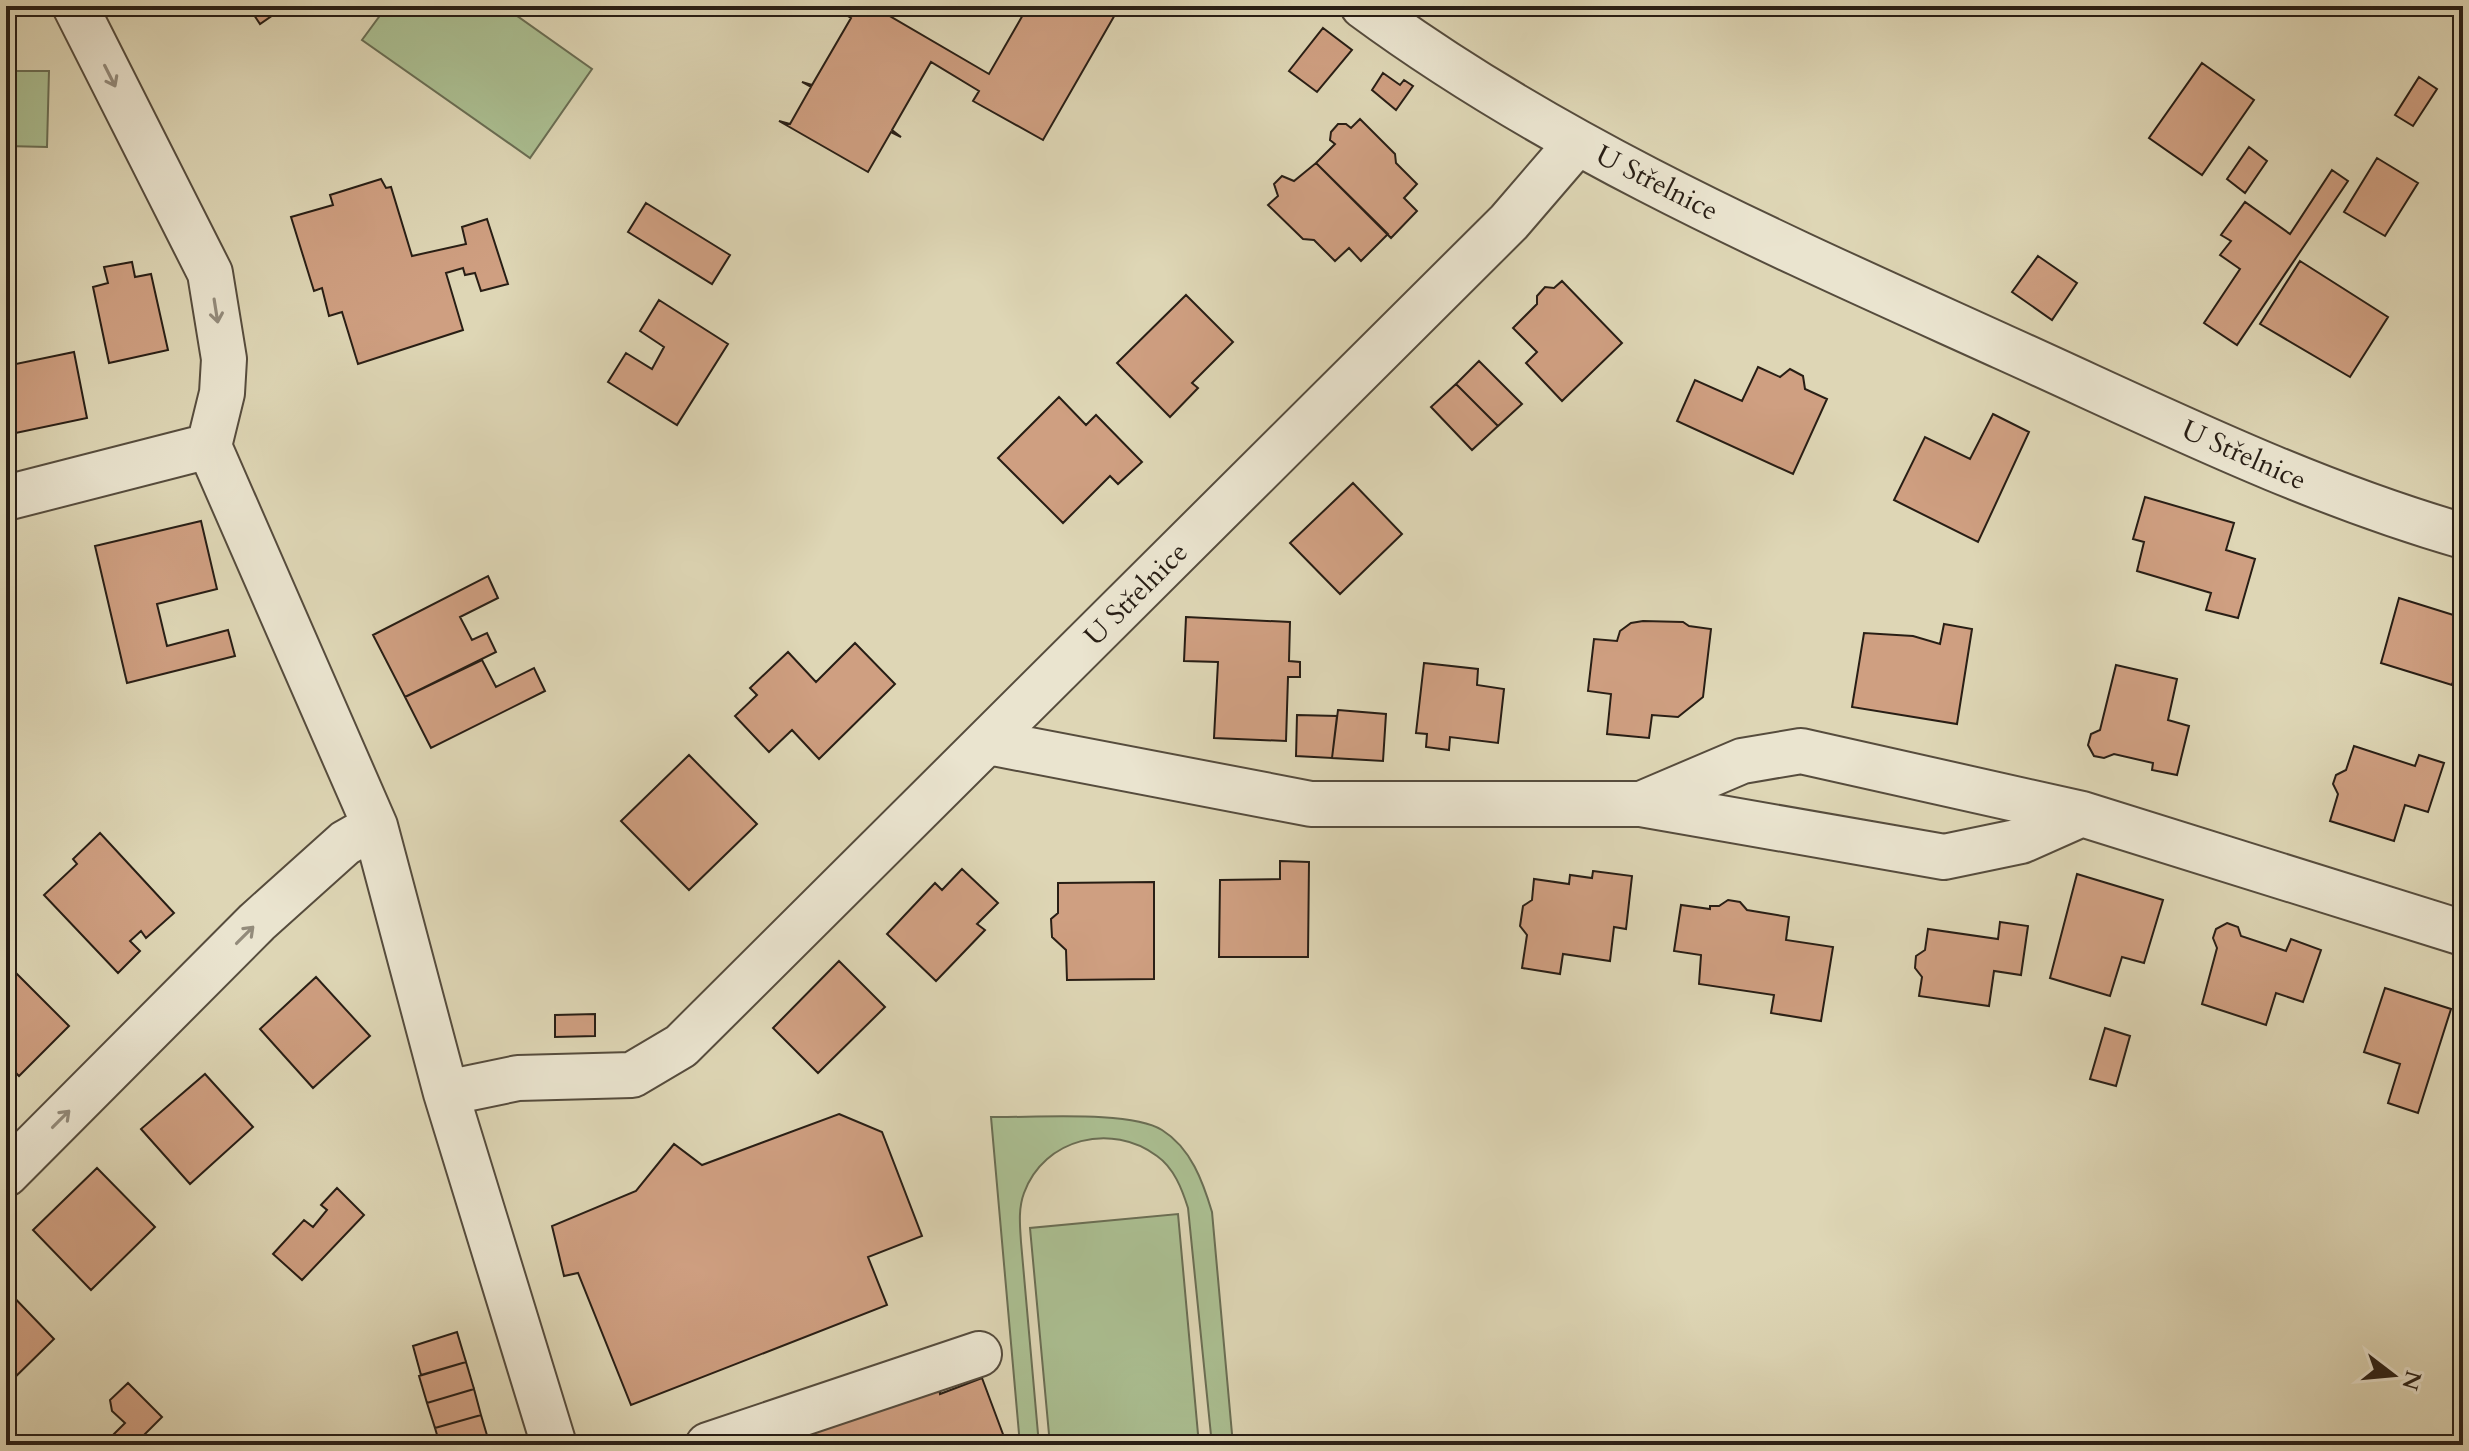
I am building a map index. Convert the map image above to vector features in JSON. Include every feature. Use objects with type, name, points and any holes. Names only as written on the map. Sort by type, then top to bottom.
[{"type":"street","points":[[75,6],[210,273],[224,359],[222,393],[209,446],[375,826],[446,1093],[554,1445]]},
{"type":"street","points":[[1363,6],[1577,143]]},
{"type":"street","name":"U Střelnice","points":[[446,1093],[518,1078],[632,1075],[681,1046],[1509,222],[1577,143],[1771,241],[2297,480],[2390,515],[2463,536]]},
{"type":"street","points":[[6,498],[209,446]]},
{"type":"street","points":[[988,742],[1311,804],[1641,804],[1944,857],[2021,841],[2082,814]]},
{"type":"street","points":[[1641,804],[1742,761],[1801,751],[2082,814],[2463,933]]},
{"type":"street","points":[[6,1174],[257,922],[345,843],[375,826]]},
{"type":"street","points":[[708,1445],[979,1354]]},
{"type":"green space","points":[[387,6],[503,6],[592,69],[530,158],[362,40]]},
{"type":"green space","points":[[6,71],[49,71],[47,147],[6,146]]},
{"type":"green space","points":[[1080,1116],[1128,1120],[1162,1130],[1181,1146],[1200,1178],[1212,1212],[1233,1445],[1212,1445],[1188,1208],[1180,1186],[1157,1156],[1120,1140],[1100,1138],[1063,1148],[1047,1159],[1034,1174],[1022,1199],[1021,1242],[1039,1445],[1020,1445],[991,1117]]},
{"type":"green space","points":[[1178,1214],[1199,1445],[1050,1445],[1030,1228]]},
{"type":"building","points":[[248,6],[286,6],[260,24]]},
{"type":"building","points":[[831,6],[886,6],[883,12],[989,74],[1028,6],[1120,6],[1043,140],[973,101],[979,91],[931,62],[892,130],[901,137],[891,132],[868,172],[779,121],[790,124],[811,87],[802,82],[812,85],[851,18]]},
{"type":"building","points":[[1323,28],[1352,50],[1317,92],[1289,71]]},
{"type":"building","points":[[2202,63],[2254,100],[2202,175],[2149,138]]},
{"type":"building","points":[[1383,73],[1400,85],[1404,80],[1413,86],[1396,110],[1372,90]]},
{"type":"building","points":[[2419,77],[2437,89],[2413,126],[2395,115]]},
{"type":"building","points":[[1360,119],[1395,154],[1396,163],[1417,184],[1404,198],[1417,211],[1391,238],[1316,163],[1335,144],[1330,140],[1331,132],[1338,124],[1351,128]]},
{"type":"building","points":[[2249,147],[2267,161],[2245,193],[2227,179]]},
{"type":"building","points":[[2377,158],[2418,183],[2385,236],[2344,212]]},
{"type":"building","points":[[1316,163],[1388,234],[1361,261],[1349,248],[1335,261],[1314,240],[1303,239],[1268,205],[1278,196],[1274,184],[1282,176],[1294,181]]},
{"type":"building","points":[[2332,170],[2348,181],[2237,345],[2204,323],[2240,269],[2220,255],[2231,241],[2221,235],[2245,202],[2290,234]]},
{"type":"building","points":[[381,179],[386,188],[391,187],[412,256],[466,244],[462,227],[487,219],[508,284],[481,291],[475,273],[465,275],[463,268],[446,273],[463,330],[358,364],[342,312],[329,316],[322,288],[314,291],[291,217],[333,205],[330,195]]},
{"type":"building","points":[[646,203],[730,255],[712,284],[628,232]]},
{"type":"building","points":[[2038,256],[2077,283],[2052,320],[2012,292]]},
{"type":"building","points":[[2300,261],[2388,317],[2350,377],[2260,324]]},
{"type":"building","points":[[132,262],[135,277],[151,274],[168,350],[109,363],[93,287],[108,283],[104,267]]},
{"type":"building","points":[[1562,281],[1622,343],[1562,401],[1526,363],[1537,352],[1513,328],[1537,304],[1537,296],[1545,287],[1554,288]]},
{"type":"building","points":[[1186,295],[1233,342],[1192,383],[1198,388],[1170,417],[1117,363]]},
{"type":"building","points":[[659,300],[728,344],[677,425],[608,382],[626,353],[652,369],[664,347],[640,331]]},
{"type":"building","points":[[74,352],[87,418],[6,435],[6,366]]},
{"type":"building","points":[[1479,361],[1522,404],[1498,426],[1456,384]]},
{"type":"building","points":[[1758,367],[1780,377],[1790,369],[1803,376],[1805,389],[1827,399],[1793,474],[1677,421],[1695,380],[1742,401]]},
{"type":"building","points":[[1456,384],[1498,426],[1472,450],[1431,407]]},
{"type":"building","points":[[1059,397],[1086,425],[1096,415],[1142,462],[1118,484],[1110,476],[1063,523],[998,458]]},
{"type":"building","points":[[1993,414],[2029,432],[1978,542],[1894,500],[1925,437],[1970,459]]},
{"type":"building","points":[[1353,483],[1402,534],[1340,594],[1290,543]]},
{"type":"building","points":[[2145,497],[2234,523],[2226,550],[2255,559],[2238,618],[2206,610],[2211,593],[2137,571],[2144,542],[2133,539]]},
{"type":"building","points":[[201,521],[217,589],[157,604],[167,646],[228,630],[235,656],[127,683],[95,546]]},
{"type":"building","points":[[488,576],[498,598],[460,617],[472,640],[487,633],[496,652],[405,697],[373,635]]},
{"type":"building","points":[[2399,598],[2463,618],[2463,649],[2452,685],[2381,663]]},
{"type":"building","points":[[1186,617],[1290,622],[1289,661],[1300,662],[1300,677],[1288,677],[1286,741],[1214,738],[1218,662],[1184,661]]},
{"type":"building","points":[[1683,622],[1689,626],[1711,629],[1703,697],[1678,717],[1652,715],[1649,738],[1607,734],[1611,694],[1588,691],[1594,639],[1617,641],[1620,631],[1631,623]]},
{"type":"building","points":[[1944,624],[1972,629],[1957,724],[1852,707],[1864,633],[1913,636],[1940,644]]},
{"type":"building","points":[[855,643],[895,684],[819,759],[792,730],[769,752],[735,716],[757,695],[750,688],[788,652],[816,682]]},
{"type":"building","points":[[482,660],[496,687],[534,668],[545,691],[431,748],[405,697]]},
{"type":"building","points":[[1424,663],[1478,669],[1477,685],[1504,689],[1498,743],[1450,737],[1449,750],[1426,747],[1427,734],[1416,733]]},
{"type":"building","points":[[2116,665],[2177,679],[2168,720],[2189,726],[2177,775],[2152,770],[2153,763],[2114,754],[2104,758],[2094,756],[2088,745],[2091,734],[2100,730]]},
{"type":"building","points":[[1338,710],[1386,714],[1383,761],[1332,758]]},
{"type":"building","points":[[1297,715],[1337,716],[1332,758],[1296,756]]},
{"type":"building","points":[[2354,746],[2415,766],[2419,755],[2444,763],[2428,812],[2405,805],[2394,841],[2330,821],[2338,794],[2333,784],[2336,775],[2346,770]]},
{"type":"building","points":[[689,755],[757,824],[689,890],[621,821]]},
{"type":"building","points":[[100,833],[174,913],[146,938],[141,931],[130,941],[140,951],[118,973],[44,895],[77,864],[73,859]]},
{"type":"building","points":[[1280,861],[1309,862],[1308,957],[1219,957],[1220,880],[1280,879]]},
{"type":"building","points":[[962,869],[998,903],[977,924],[985,930],[936,981],[887,934],[935,883],[942,890]]},
{"type":"building","points":[[1593,871],[1632,876],[1626,929],[1614,927],[1610,961],[1563,954],[1560,974],[1522,968],[1527,935],[1520,926],[1523,906],[1532,900],[1534,879],[1569,884],[1570,875],[1592,878]]},
{"type":"building","points":[[2077,874],[2163,900],[2144,963],[2122,957],[2110,996],[2050,978]]},
{"type":"building","points":[[1154,882],[1154,979],[1067,980],[1066,950],[1052,937],[1051,919],[1058,913],[1058,883]]},
{"type":"building","points":[[1728,900],[1740,902],[1747,910],[1789,917],[1786,940],[1833,947],[1821,1021],[1771,1013],[1774,995],[1699,984],[1701,955],[1674,951],[1681,905],[1710,909],[1710,906],[1719,906]]},
{"type":"building","points":[[2000,922],[2028,926],[2021,975],[1994,971],[1989,1006],[1919,996],[1922,977],[1915,968],[1916,956],[1925,950],[1928,929],[1998,939]]},
{"type":"building","points":[[2227,923],[2238,927],[2241,936],[2286,951],[2291,939],[2321,950],[2303,1002],[2276,993],[2266,1025],[2202,1004],[2217,948],[2213,938],[2216,929]]},
{"type":"building","points":[[839,961],[885,1007],[818,1073],[773,1028]]},
{"type":"building","points":[[6,963],[69,1026],[19,1076],[6,1063]]},
{"type":"building","points":[[316,977],[370,1036],[313,1088],[260,1029]]},
{"type":"building","points":[[2385,988],[2451,1009],[2418,1113],[2388,1103],[2400,1064],[2364,1052]]},
{"type":"building","points":[[595,1014],[595,1036],[555,1037],[555,1015]]},
{"type":"building","points":[[2105,1028],[2130,1036],[2116,1086],[2090,1079]]},
{"type":"building","points":[[205,1074],[253,1127],[190,1184],[141,1129]]},
{"type":"building","points":[[839,1114],[882,1132],[922,1236],[868,1257],[887,1305],[631,1405],[578,1273],[564,1276],[552,1226],[636,1191],[674,1144],[702,1165]]},
{"type":"building","points":[[97,1168],[155,1227],[91,1290],[33,1230]]},
{"type":"building","points":[[337,1188],[364,1215],[302,1280],[273,1254],[304,1220],[313,1227],[327,1210],[321,1205]]},
{"type":"building","points":[[6,1289],[54,1339],[6,1386]]},
{"type":"building","points":[[457,1332],[466,1362],[421,1375],[413,1346]]},
{"type":"building","points":[[466,1362],[474,1389],[427,1403],[419,1376]]},
{"type":"building","points":[[982,1378],[1007,1445],[776,1445],[939,1387],[940,1394]]},
{"type":"building","points":[[128,1383],[162,1417],[134,1445],[114,1445],[108,1440],[125,1423],[112,1411],[110,1400]]},
{"type":"building","points":[[474,1389],[481,1415],[435,1428],[427,1403]]},
{"type":"building","points":[[481,1415],[489,1442],[440,1445],[435,1428]]}]
